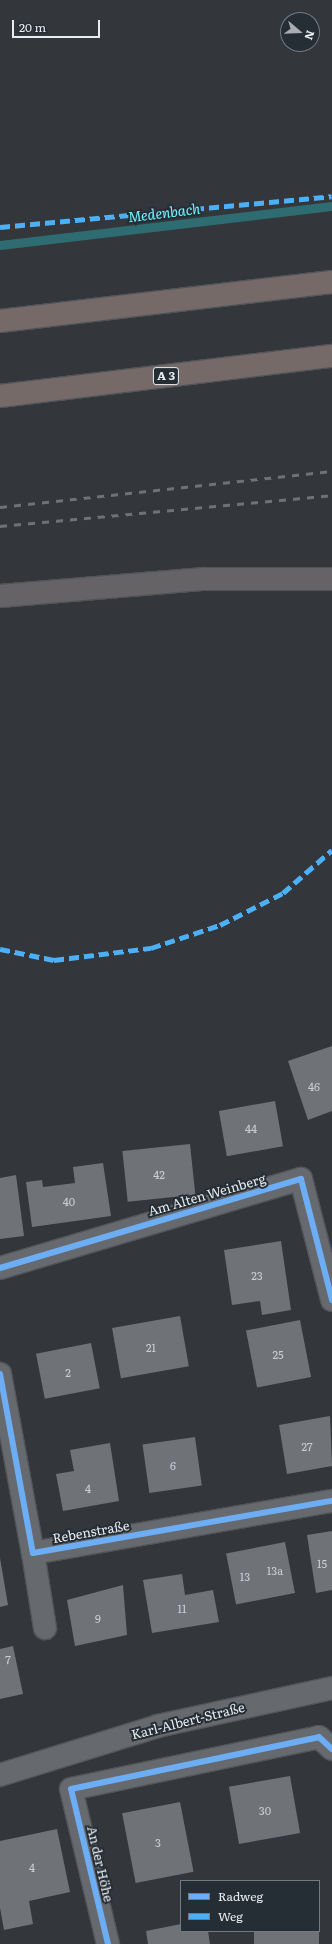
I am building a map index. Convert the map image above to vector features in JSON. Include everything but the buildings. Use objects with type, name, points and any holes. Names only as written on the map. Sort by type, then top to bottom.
[{"type":"highway","points":[[0,321],[332,282]]},
{"type":"highway","name":"A 3","points":[[0,396],[332,356]]},
{"type":"main road","points":[[0,596],[204,579],[332,579]]},
{"type":"street","name":"Am Alten Weinberg","points":[[0,1268],[301,1179],[332,1300]]},
{"type":"street","points":[[0,1374],[33,1553],[45,1628]]},
{"type":"street","name":"Rebenstraße","points":[[33,1553],[332,1501]]},
{"type":"street","name":"Karl-Albert-Straße","points":[[0,1775],[158,1726],[332,1688]]},
{"type":"street","name":"An der Höhe","points":[[108,1944],[72,1789],[319,1737],[332,1747]]},
{"type":"waterway","name":"Medenbach","points":[[0,245],[332,206]]},
{"type":"railway","points":[[0,507],[332,471]]},
{"type":"railway","points":[[0,526],[332,495]]},
{"type":"marked path","points":[[0,227],[332,196]]},
{"type":"marked path","points":[[0,949],[54,960],[151,948],[220,925],[283,893],[332,850]]},
{"type":"cycle path","points":[[0,1268],[301,1179],[332,1300]]},
{"type":"cycle path","points":[[0,1374],[33,1553],[332,1501]]},
{"type":"cycle path","points":[[108,1944],[71,1789],[319,1737],[332,1749]]}]
